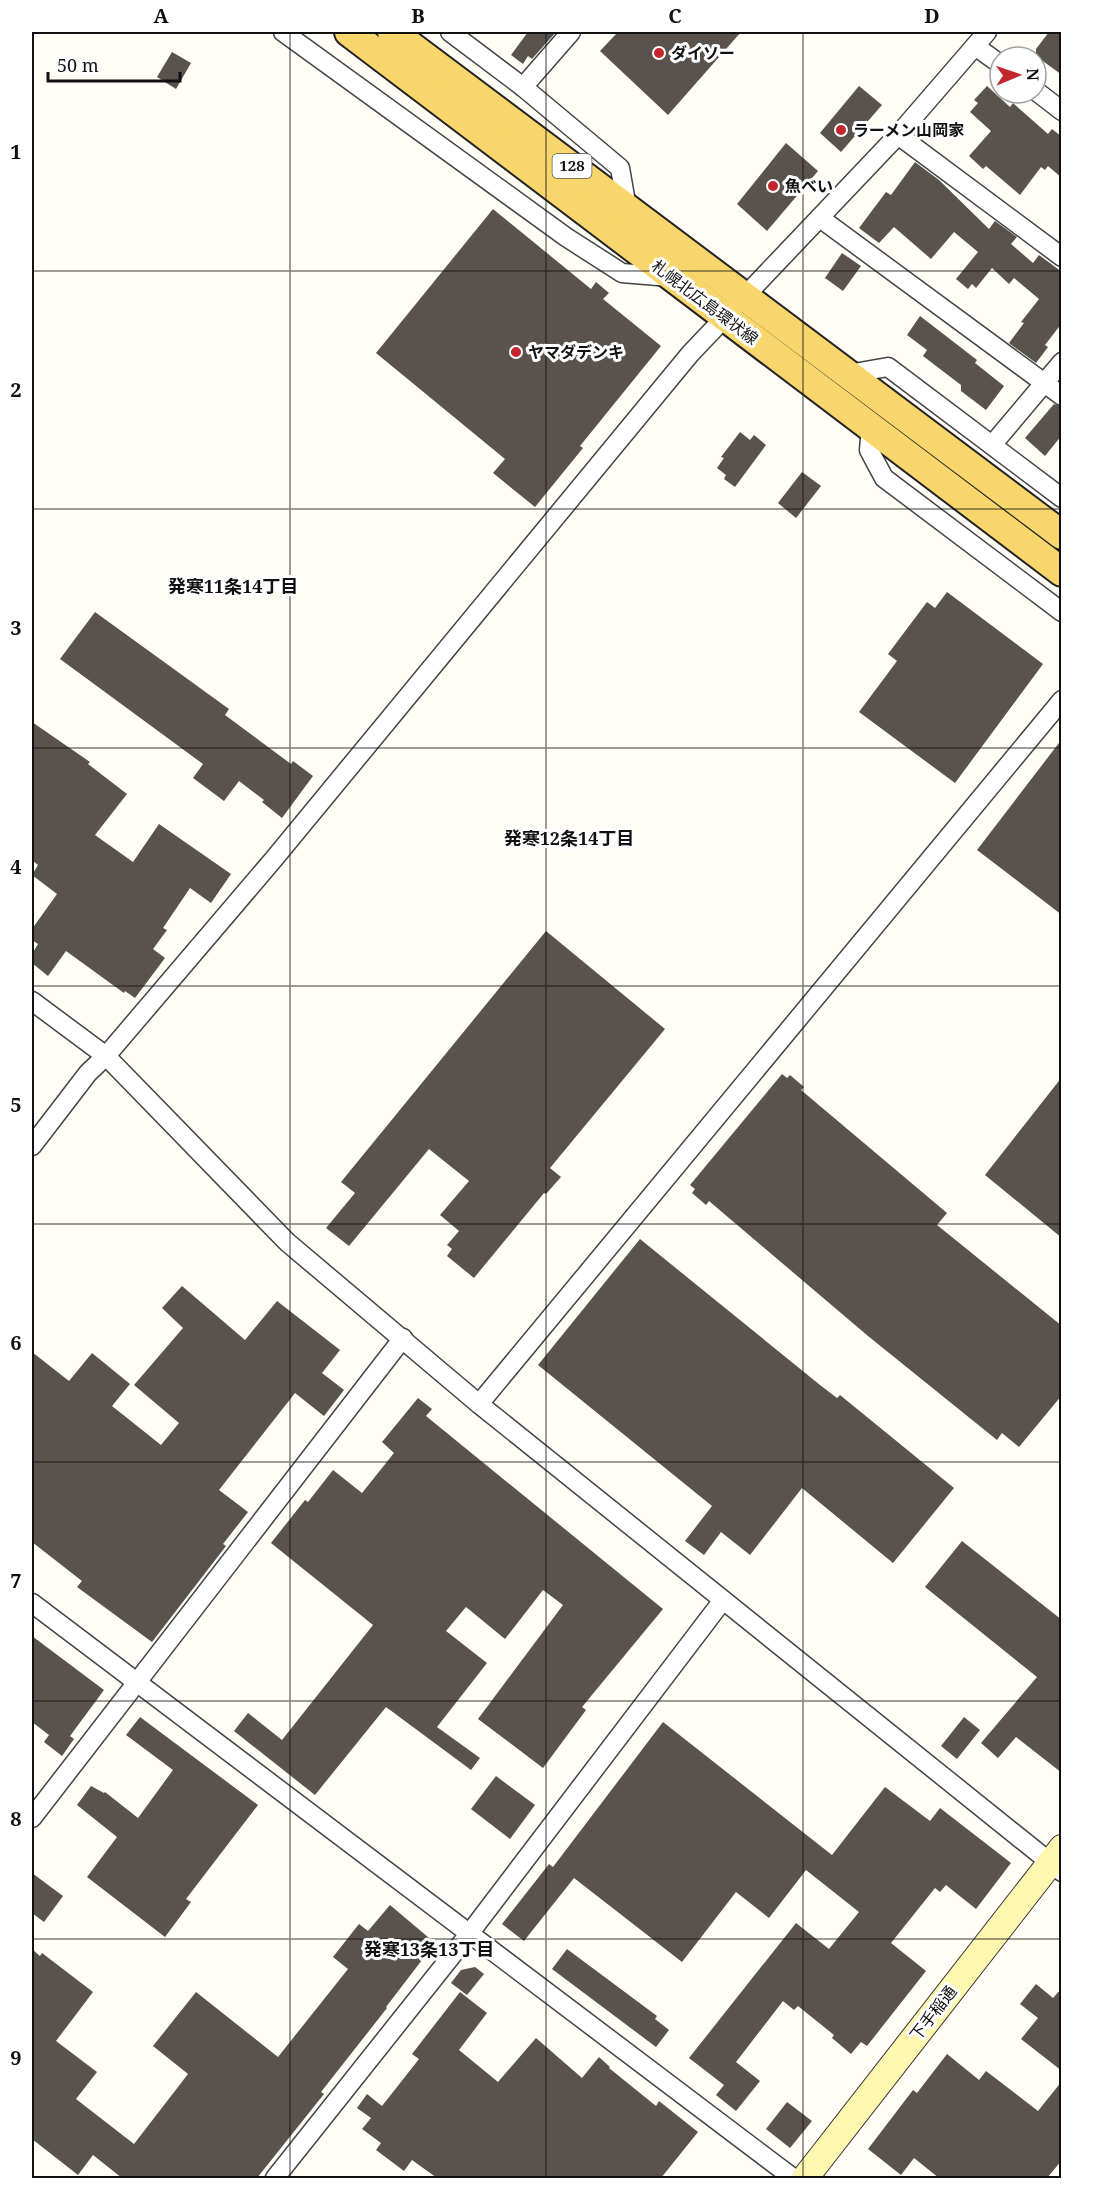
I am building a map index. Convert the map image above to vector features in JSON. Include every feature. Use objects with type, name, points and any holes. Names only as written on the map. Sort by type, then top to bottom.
[{"type":"main road","name":"札幌北広島環状線","points":[[349,32],[392,42],[627,208],[1062,535]]},
{"type":"main road","name":"札幌北広島環状線","points":[[392,42],[672,277],[1062,572]]},
{"type":"main road","name":"下手稲通","points":[[805,2178],[1058,1861]]},
{"type":"street","points":[[283,32],[566,237],[622,273],[672,277]]},
{"type":"street","points":[[450,32],[522,87],[620,168],[627,208]]},
{"type":"street","points":[[522,87],[571,32]]},
{"type":"street","points":[[32,1146],[88,1073],[106,1056],[280,850],[690,354],[898,135],[987,32]]},
{"type":"street","points":[[975,46],[988,55]]},
{"type":"street","points":[[1048,100],[1062,111]]},
{"type":"street","points":[[898,135],[1062,257]]},
{"type":"street","points":[[820,218],[1062,396]]},
{"type":"street","points":[[992,445],[1062,362]]},
{"type":"street","points":[[848,374],[888,367],[1062,498]]},
{"type":"street","points":[[870,428],[869,450],[884,478],[1062,612]]},
{"type":"street","points":[[479,1404],[1062,700]]},
{"type":"street","points":[[32,1001],[106,1056],[283,1238],[479,1404],[723,1600],[1058,1861]]},
{"type":"street","points":[[32,1818],[403,1338]]},
{"type":"street","points":[[274,2178],[469,1934],[723,1600]]},
{"type":"street","points":[[32,1603],[793,2178]]},
{"type":"building","points":[[528,32],[556,32],[532,59],[528,56],[523,64],[511,55]]},
{"type":"building","points":[[618,32],[741,32],[668,115],[600,51]]},
{"type":"building","points":[[1049,32],[1062,32],[1062,75],[1048,65],[1048,45],[1039,45]]},
{"type":"building","points":[[172,52],[191,63],[176,89],[157,77]]},
{"type":"building","points":[[859,86],[882,105],[841,152],[820,133]]},
{"type":"building","points":[[987,86],[988,105],[1010,107],[1015,105],[1048,134],[1052,129],[1062,137],[1062,178],[1048,166],[1045,170],[1041,167],[1020,195],[986,166],[983,169],[969,156],[991,131],[970,112],[978,103],[974,100]]},
{"type":"building","points":[[786,143],[818,171],[767,231],[737,204]]},
{"type":"building","points":[[915,162],[939,180],[989,229],[995,221],[1017,237],[1011,244],[1033,263],[1039,255],[1062,272],[1062,323],[1045,345],[1048,347],[1036,363],[1009,343],[1024,323],[1021,322],[1039,299],[1014,278],[1009,284],[992,268],[976,288],[972,284],[968,289],[956,279],[978,252],[954,232],[931,259],[894,227],[879,243],[859,228],[886,192],[891,195]]},
{"type":"building","points":[[493,209],[591,289],[596,282],[609,293],[603,299],[661,346],[580,446],[583,448],[535,507],[493,473],[505,459],[376,353]]},
{"type":"building","points":[[842,253],[861,266],[843,291],[825,278]]},
{"type":"building","points":[[920,316],[977,360],[975,363],[1004,386],[986,410],[961,391],[961,385],[923,356],[927,350],[907,335]]},
{"type":"building","points":[[1054,404],[1062,407],[1062,435],[1045,456],[1025,438]]},
{"type":"building","points":[[740,432],[750,440],[754,435],[766,445],[735,487],[724,479],[726,475],[717,468],[724,458],[721,457]]},
{"type":"building","points":[[802,472],[821,486],[796,518],[778,503]]},
{"type":"building","points":[[947,592],[1043,664],[955,783],[859,712],[897,661],[888,654],[927,602],[935,608]]},
{"type":"building","points":[[95,612],[229,709],[225,715],[291,764],[293,761],[313,776],[282,818],[262,802],[264,800],[239,781],[224,801],[193,778],[203,764],[60,659]]},
{"type":"building","points":[[32,722],[90,762],[88,764],[127,794],[95,835],[133,862],[159,824],[231,874],[211,903],[190,888],[163,928],[167,930],[153,949],[165,958],[135,998],[125,991],[124,993],[66,951],[48,976],[32,963],[32,954],[38,944],[32,940],[32,929],[57,894],[32,875],[38,865],[32,860]]},
{"type":"building","points":[[1062,739],[1062,915],[977,850]]},
{"type":"building","points":[[546,931],[665,1029],[550,1168],[561,1177],[546,1194],[544,1193],[474,1278],[447,1256],[452,1249],[447,1245],[459,1231],[440,1215],[469,1181],[429,1149],[349,1246],[326,1228],[355,1193],[341,1182]]},
{"type":"building","points":[[782,1074],[787,1078],[790,1075],[804,1087],[801,1090],[947,1213],[937,1225],[1062,1326],[1062,1395],[1019,1447],[1002,1433],[997,1440],[868,1336],[709,1201],[706,1205],[692,1193],[695,1189],[690,1185]]},
{"type":"building","points":[[1062,1077],[1062,1238],[985,1175]]},
{"type":"building","points":[[640,1239],[820,1385],[837,1398],[840,1395],[954,1488],[893,1563],[802,1488],[750,1555],[721,1532],[704,1555],[685,1541],[712,1506],[538,1365]]},
{"type":"building","points":[[182,1286],[245,1340],[277,1301],[340,1350],[322,1373],[344,1390],[324,1416],[295,1393],[219,1490],[248,1512],[223,1544],[226,1546],[152,1642],[77,1587],[82,1581],[32,1542],[32,1352],[69,1381],[92,1353],[130,1384],[112,1406],[161,1445],[179,1423],[134,1385],[183,1328],[162,1308]]},
{"type":"building","points":[[418,1398],[432,1409],[426,1416],[663,1609],[582,1707],[586,1710],[543,1768],[478,1719],[563,1605],[543,1590],[505,1639],[466,1607],[446,1631],[487,1663],[437,1727],[480,1758],[471,1770],[386,1707],[315,1795],[234,1731],[248,1713],[282,1740],[373,1625],[271,1543],[305,1500],[308,1502],[333,1470],[362,1493],[394,1453],[382,1442]]},
{"type":"building","points":[[962,1541],[1062,1620],[1062,1773],[1016,1737],[998,1758],[981,1743],[1037,1677],[925,1587]]},
{"type":"building","points":[[32,1636],[104,1690],[70,1736],[74,1739],[62,1756],[44,1742],[49,1735],[32,1722]]},
{"type":"building","points":[[140,1717],[258,1805],[186,1899],[191,1902],[165,1937],[87,1877],[117,1837],[77,1805],[91,1786],[105,1792],[138,1818],[173,1770],[126,1735]]},
{"type":"building","points":[[964,1717],[980,1730],[957,1759],[941,1746]]},
{"type":"building","points":[[663,1722],[832,1855],[885,1787],[930,1821],[940,1808],[1011,1863],[976,1909],[946,1885],[940,1892],[935,1888],[891,1943],[926,1971],[867,2046],[861,2042],[851,2054],[832,2038],[834,2035],[798,2006],[794,2010],[783,2001],[736,2062],[760,2081],[736,2111],[716,2095],[724,2085],[689,2058],[796,1923],[829,1949],[859,1912],[806,1870],[769,1918],[736,1892],[682,1962],[574,1878],[524,1941],[502,1924],[549,1864],[553,1867]]},
{"type":"building","points":[[496,1776],[535,1805],[510,1839],[471,1809]]},
{"type":"building","points":[[32,1873],[63,1896],[44,1922],[32,1913]]},
{"type":"building","points":[[390,1905],[435,1943],[321,2092],[324,2094],[257,2178],[122,2178],[93,2155],[78,2175],[32,2139],[32,1949],[40,1956],[42,1953],[93,1992],[56,2041],[97,2072],[76,2099],[134,2144],[188,2074],[153,2046],[196,1992],[278,2057],[348,1969],[333,1957],[359,1924],[368,1931]]},
{"type":"building","points":[[567,1949],[657,2016],[655,2019],[669,2030],[656,2047],[552,1969]]},
{"type":"building","points":[[475,1967],[484,1974],[467,1995],[451,1983],[461,1970]]},
{"type":"building","points":[[1036,1984],[1053,1998],[1062,1988],[1062,2071],[1021,2039],[1038,2018],[1020,2004]]},
{"type":"building","points":[[460,1992],[487,2013],[459,2050],[498,2082],[536,2038],[582,2078],[599,2057],[609,2068],[656,2106],[659,2101],[698,2132],[661,2178],[437,2178],[412,2160],[404,2171],[376,2150],[381,2143],[362,2129],[371,2118],[357,2108],[367,2094],[382,2106],[419,2059],[412,2054]]},
{"type":"building","points":[[947,2054],[979,2080],[986,2071],[1038,2111],[1062,2081],[1062,2160],[1047,2178],[939,2178],[914,2158],[901,2175],[868,2149],[913,2090],[917,2093]]},
{"type":"building","points":[[787,2102],[812,2121],[790,2148],[766,2129]]},
{"type":"place","name":"ダイソー","points":[[659,53]]},
{"type":"place","name":"ラーメン山岡家","points":[[841,130]]},
{"type":"place","name":"魚べい","points":[[773,186]]},
{"type":"place","name":"ヤマダデンキ","points":[[516,352]]},
{"type":"district","name":"発寒11条14丁目","points":[[233,587]]},
{"type":"district","name":"発寒12条14丁目","points":[[569,839]]},
{"type":"district","name":"発寒13条13丁目","points":[[429,1950]]}]
